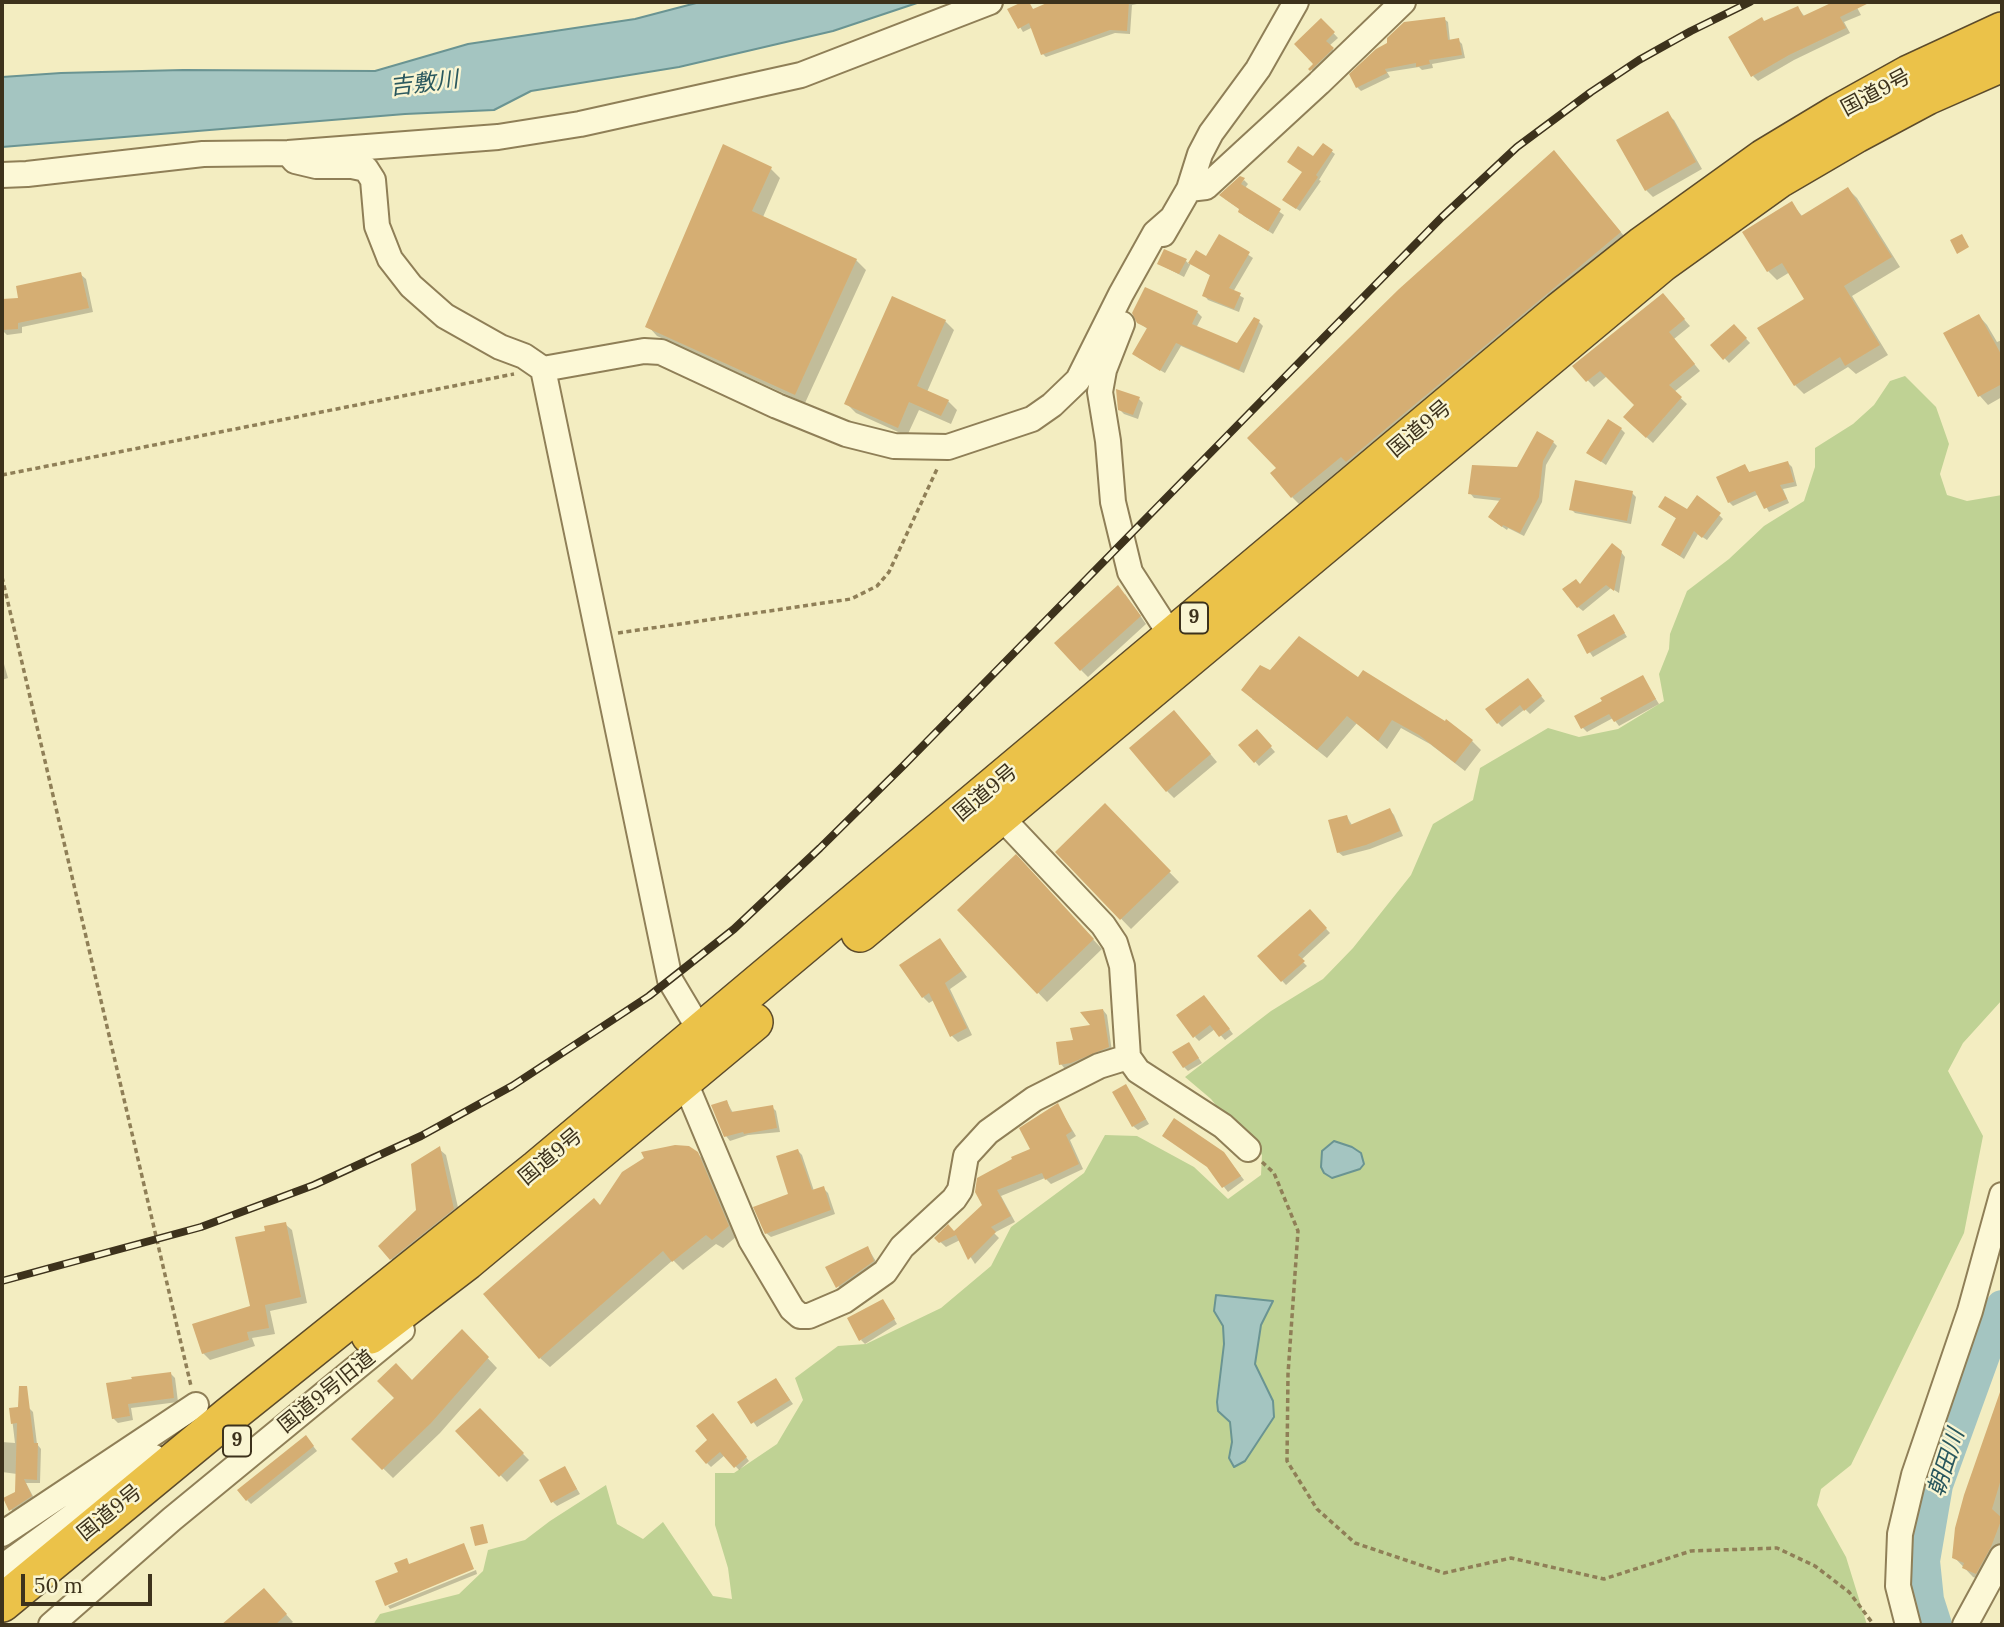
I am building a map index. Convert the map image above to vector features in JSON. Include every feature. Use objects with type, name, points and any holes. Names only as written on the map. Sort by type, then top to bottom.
[{"type":"highway","name":"国道9号","points":[[2,1603],[213,1410],[537,1169],[1560,311],[1694,207],[1764,158],[1909,74],[2002,31]]},
{"type":"highway","name":"国道9号","points":[[11,1625],[110,1539],[467,1261],[1662,263],[1779,179],[1845,140],[1927,96],[2002,63]]},
{"type":"street","points":[[2,175],[203,154],[288,153],[498,137],[620,115],[801,75],[990,2]]},
{"type":"street","points":[[1172,637],[1130,572],[1113,502],[1100,392],[1104,370],[1129,307],[1171,219],[1189,189],[1200,154],[1211,133],[1258,68],[1296,2]]},
{"type":"street","points":[[1189,189],[1206,187],[1403,2]]},
{"type":"street","points":[[288,153],[295,161],[316,166],[352,166],[366,169],[373,180],[377,226],[390,260],[411,286],[445,316],[500,347],[524,356],[543,369],[670,980],[701,1032]]},
{"type":"street","points":[[543,369],[644,351],[661,352],[777,406],[846,434],[894,446],[948,447],[1032,419],[1052,405],[1078,380],[1155,233],[1171,219]]},
{"type":"street","points":[[1078,380],[1098,444],[1108,456]]},
{"type":"street","points":[[1000,816],[1104,925],[1115,943],[1122,965],[1128,1057],[1138,1071],[1223,1126],[1248,1149]]},
{"type":"street","points":[[684,1080],[751,1240],[792,1308],[800,1316],[810,1316],[844,1301],[885,1272],[902,1247],[954,1199],[960,1190],[966,1156],[988,1132],[1034,1099],[1099,1066],[1128,1057]]},
{"type":"street","points":[[1908,1625],[1898,1586],[1900,1534],[1914,1475],[1970,1311],[2002,1195]]},
{"type":"street","name":"国道9号旧道","points":[[51,1625],[172,1519],[435,1303],[467,1261]]},
{"type":"street","points":[[2,1534],[213,1410]]},
{"type":"street","points":[[2,1567],[180,1440],[213,1410]]},
{"type":"street","points":[[1965,1625],[2002,1557]]},
{"type":"path","points":[[2,475],[543,369]]},
{"type":"path","points":[[599,636],[850,599],[877,586],[889,572],[948,447]]},
{"type":"path","points":[[2,577],[213,1410]]},
{"type":"path","points":[[1248,1149],[1274,1173],[1298,1231],[1288,1374],[1287,1461],[1317,1509],[1355,1543],[1444,1573],[1511,1558],[1604,1579],[1691,1551],[1777,1548],[1815,1566],[1849,1592],[1874,1625]]},
{"type":"green space","points":[[1905,376],[1936,407],[1949,444],[1940,474],[1947,495],[1967,501],[2002,495],[2002,1000],[1963,1043],[1948,1071],[1983,1136],[1964,1233],[1851,1465],[1821,1489],[1817,1505],[1846,1557],[1867,1625],[373,1625],[380,1614],[459,1594],[483,1571],[488,1550],[525,1540],[606,1485],[617,1524],[643,1539],[663,1522],[713,1596],[732,1599],[728,1568],[715,1525],[715,1473],[734,1473],[777,1444],[803,1400],[795,1378],[838,1346],[866,1344],[941,1308],[991,1266],[1011,1227],[1084,1173],[1105,1135],[1137,1136],[1194,1167],[1228,1199],[1261,1175],[1262,1155],[1229,1122],[1211,1099],[1185,1077],[1271,1011],[1323,979],[1353,948],[1411,875],[1433,824],[1473,800],[1480,768],[1548,728],[1579,737],[1618,729],[1664,701],[1659,674],[1669,649],[1670,634],[1687,591],[1729,559],[1764,526],[1804,501],[1815,467],[1815,448],[1853,424],[1874,405],[1890,381]]},
{"type":"water","name":"吉敷川","points":[[700,2],[920,2],[833,31],[679,67],[531,91],[494,110],[405,114],[2,147],[2,77],[183,70],[375,71],[468,44],[635,19]]},
{"type":"water","points":[[1334,1141],[1361,1153],[1364,1164],[1360,1169],[1332,1178],[1324,1173],[1321,1167],[1322,1151]]},
{"type":"water","points":[[1216,1295],[1273,1301],[1261,1325],[1255,1364],[1273,1401],[1274,1417],[1245,1461],[1234,1467],[1229,1458],[1232,1442],[1230,1422],[1218,1411],[1217,1402],[1224,1344],[1223,1326],[1214,1311]]},
{"type":"building","points":[[1022,2],[1029,2],[1033,9],[1049,2],[1129,2],[1127,31],[1110,30],[1041,55],[1029,23],[1018,29],[1007,9]]},
{"type":"building","points":[[1833,2],[1871,2],[1840,17],[1846,28],[1789,55],[1751,77],[1728,37],[1762,17],[1764,21],[1798,6],[1803,16]]},
{"type":"building","points":[[1445,17],[1448,40],[1459,38],[1462,55],[1429,60],[1430,64],[1416,67],[1416,63],[1385,69],[1387,73],[1356,88],[1349,74],[1376,49],[1387,43],[1387,38],[1404,22]]},
{"type":"building","points":[[1321,18],[1335,32],[1326,41],[1334,48],[1310,71],[1308,69],[1313,64],[1294,44]]},
{"type":"building","points":[[1668,111],[1696,162],[1645,191],[1616,140]]},
{"type":"building","points":[[1323,143],[1333,150],[1296,209],[1282,200],[1302,172],[1287,162],[1298,146],[1313,156]]},
{"type":"building","points":[[723,144],[772,167],[752,211],[857,259],[795,395],[645,327]]},
{"type":"building","points":[[1554,150],[1621,232],[1346,462],[1341,457],[1291,498],[1270,473],[1276,468],[1247,438],[1399,289]]},
{"type":"building","points":[[1240,176],[1245,178],[1241,184],[1281,209],[1268,231],[1238,212],[1239,209],[1219,195]]},
{"type":"building","points":[[1848,187],[1892,257],[1844,286],[1880,345],[1845,366],[1840,357],[1794,386],[1757,328],[1804,299],[1782,263],[1767,272],[1742,232],[1792,201],[1801,216]]},
{"type":"building","points":[[1219,234],[1250,252],[1229,288],[1241,293],[1234,309],[1202,296],[1210,275],[1188,263],[1196,250],[1206,256]]},
{"type":"building","points":[[1962,234],[1969,247],[1957,254],[1950,240]]},
{"type":"building","points":[[1164,249],[1187,259],[1179,274],[1157,264]]},
{"type":"building","points":[[81,272],[89,308],[18,323],[18,329],[2,330],[2,299],[18,298],[16,286]]},
{"type":"building","points":[[1145,287],[1198,311],[1192,324],[1237,343],[1254,317],[1260,320],[1239,370],[1176,343],[1160,371],[1132,354],[1147,328],[1137,323],[1132,313]]},
{"type":"building","points":[[1663,293],[1685,319],[1669,332],[1695,364],[1669,385],[1682,397],[1646,438],[1623,417],[1634,405],[1600,371],[1586,382],[1572,366]]},
{"type":"building","points":[[892,296],[946,320],[917,386],[949,400],[941,416],[909,402],[898,428],[844,404]]},
{"type":"building","points":[[1979,314],[2002,356],[2002,384],[1978,397],[1943,333]]},
{"type":"building","points":[[1734,324],[1747,338],[1723,360],[1710,345]]},
{"type":"building","points":[[1116,389],[1140,397],[1133,415],[1118,410]]},
{"type":"building","points":[[1608,419],[1622,428],[1601,462],[1586,453]]},
{"type":"building","points":[[1537,431],[1554,441],[1543,461],[1539,497],[1520,533],[1503,525],[1502,527],[1488,517],[1501,498],[1468,494],[1472,465],[1517,467]]},
{"type":"building","points":[[1788,461],[1794,482],[1780,485],[1787,499],[1764,509],[1755,491],[1728,503],[1716,477],[1745,464],[1749,472]]},
{"type":"building","points":[[1575,480],[1633,491],[1627,521],[1569,510]]},
{"type":"building","points":[[1697,495],[1721,513],[1702,538],[1694,531],[1680,556],[1661,545],[1676,518],[1658,507],[1665,496],[1687,509]]},
{"type":"building","points":[[1612,543],[1622,551],[1614,591],[1606,585],[1577,608],[1562,589],[1576,579],[1580,584]]},
{"type":"building","points":[[1118,585],[1141,616],[1080,671],[1054,643]]},
{"type":"building","points":[[1614,614],[1625,633],[1587,654],[1577,635]]},
{"type":"building","points":[[1299,636],[1358,677],[1363,670],[1445,721],[1446,719],[1473,740],[1455,763],[1419,735],[1392,720],[1378,741],[1347,716],[1317,750],[1241,690],[1260,665],[1270,670]]},
{"type":"building","points":[[1643,675],[1656,699],[1614,722],[1609,714],[1581,729],[1574,716],[1602,701],[1600,698]]},
{"type":"building","points":[[1528,678],[1542,696],[1524,711],[1520,705],[1497,724],[1485,709]]},
{"type":"building","points":[[1174,710],[1211,754],[1166,792],[1129,748]]},
{"type":"building","points":[[1257,729],[1272,746],[1254,763],[1238,745]]},
{"type":"building","points":[[1105,803],[1171,871],[1120,920],[1055,852]]},
{"type":"building","points":[[1390,808],[1400,831],[1337,853],[1328,820],[1347,815],[1350,825]]},
{"type":"building","points":[[1016,854],[1094,939],[1037,994],[957,910]]},
{"type":"building","points":[[1310,909],[1327,928],[1298,955],[1305,961],[1281,982],[1257,956]]},
{"type":"building","points":[[940,938],[962,971],[945,983],[967,1028],[950,1037],[929,993],[922,998],[899,965]]},
{"type":"building","points":[[1204,995],[1230,1029],[1219,1037],[1210,1025],[1193,1038],[1176,1015]]},
{"type":"building","points":[[1103,1009],[1109,1047],[1071,1063],[1059,1065],[1056,1042],[1073,1040],[1070,1028],[1090,1025],[1080,1012]]},
{"type":"building","points":[[1189,1042],[1199,1058],[1183,1068],[1172,1052]]},
{"type":"building","points":[[1126,1084],[1146,1119],[1132,1127],[1112,1092]]},
{"type":"building","points":[[727,1100],[731,1112],[773,1105],[777,1128],[724,1137],[711,1105]]},
{"type":"building","points":[[1058,1103],[1072,1131],[1066,1135],[1079,1164],[1045,1180],[1042,1173],[997,1190],[1011,1216],[991,1227],[996,1232],[968,1260],[956,1235],[939,1243],[934,1238],[948,1224],[954,1231],[982,1205],[975,1192],[977,1178],[1012,1159],[1011,1157],[1030,1149],[1019,1128]]},
{"type":"building","points":[[1174,1118],[1224,1152],[1241,1176],[1222,1188],[1207,1167],[1162,1136]]},
{"type":"building","points":[[675,1145],[689,1146],[698,1152],[729,1226],[712,1240],[706,1235],[672,1262],[663,1251],[539,1359],[483,1294],[594,1198],[600,1205],[622,1172],[644,1158],[641,1152]]},
{"type":"building","points":[[440,1146],[454,1209],[390,1260],[378,1246],[416,1210],[411,1164]]},
{"type":"building","points":[[798,1149],[812,1190],[824,1186],[831,1210],[765,1234],[753,1207],[788,1194],[776,1156]]},
{"type":"building","points":[[286,1222],[301,1297],[265,1305],[269,1328],[247,1332],[249,1340],[202,1354],[192,1324],[250,1306],[235,1237],[265,1231],[264,1226]]},
{"type":"building","points":[[868,1246],[874,1261],[836,1288],[825,1267]]},
{"type":"building","points":[[883,1299],[895,1319],[859,1341],[847,1318]]},
{"type":"building","points":[[462,1329],[489,1357],[431,1423],[382,1470],[351,1439],[394,1398],[377,1381],[396,1363],[412,1380]]},
{"type":"building","points":[[171,1372],[174,1398],[128,1404],[130,1416],[112,1419],[106,1383]]},
{"type":"building","points":[[776,1378],[790,1400],[751,1424],[737,1402]]},
{"type":"building","points":[[19,1386],[27,1386],[34,1443],[38,1443],[37,1480],[24,1479],[32,1496],[9,1511],[3,1498],[15,1492],[17,1423],[11,1424],[9,1408],[18,1407]]},
{"type":"building","points":[[2000,1392],[2002,1476],[1992,1509],[2002,1518],[1991,1547],[1976,1574],[1962,1568],[1964,1563],[1952,1558],[1955,1528]]},
{"type":"building","points":[[480,1408],[524,1453],[499,1477],[455,1431]]},
{"type":"building","points":[[713,1413],[747,1457],[734,1468],[720,1452],[706,1464],[695,1451],[707,1440],[696,1426]]},
{"type":"building","points":[[306,1435],[314,1446],[246,1501],[237,1490]]},
{"type":"building","points":[[565,1466],[577,1489],[551,1503],[539,1480]]},
{"type":"building","points":[[483,1524],[488,1543],[475,1546],[470,1527]]},
{"type":"building","points":[[464,1543],[474,1569],[385,1606],[375,1581],[398,1572],[394,1563],[407,1558],[409,1564]]},
{"type":"building","points":[[264,1588],[287,1614],[275,1625],[221,1625]]},
{"type":"waterway","name":"朝田川","points":[[1936,1625],[1928,1600],[1924,1561],[1937,1485],[2002,1306]]},
{"type":"railway","points":[[2,1281],[201,1227],[314,1185],[421,1136],[512,1086],[649,996],[734,929],[820,848],[1442,217],[1517,147],[1639,60],[1750,2]]}]
